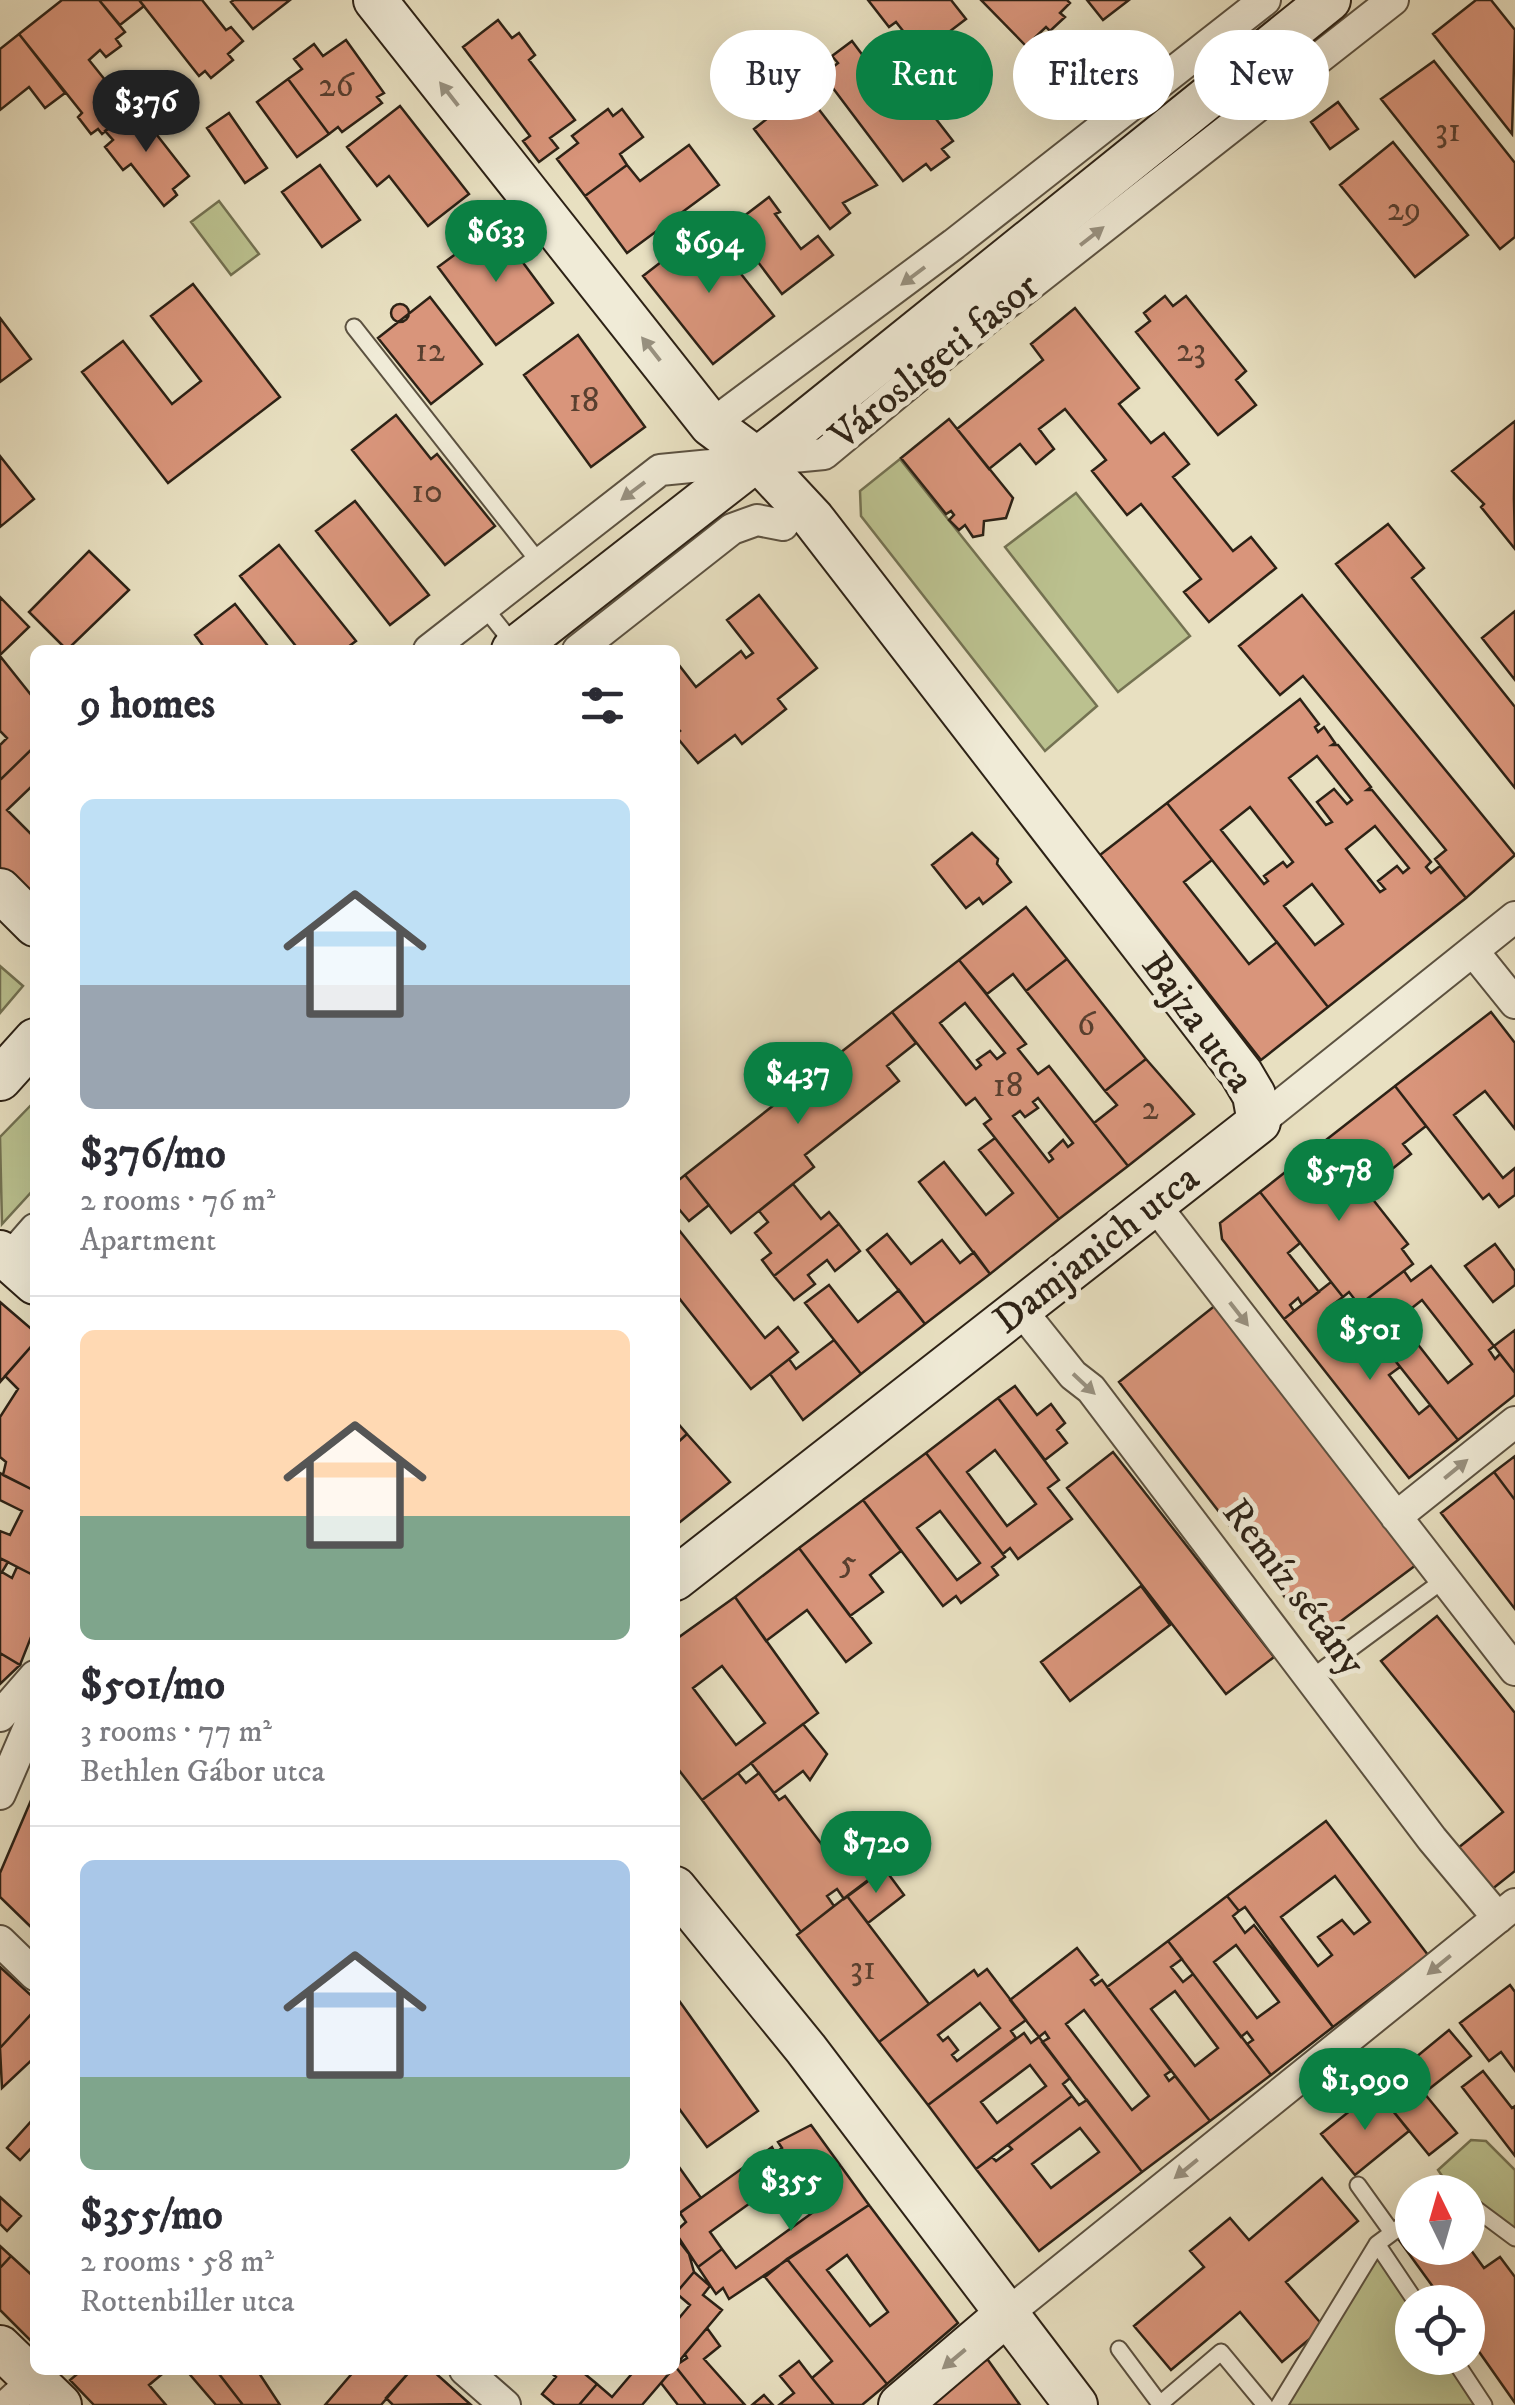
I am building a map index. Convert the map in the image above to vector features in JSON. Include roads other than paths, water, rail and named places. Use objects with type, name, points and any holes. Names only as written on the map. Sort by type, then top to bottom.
[{"type":"street","name":"Bajza utca","points":[[375,0],[711,426],[767,471],[814,520],[1063,860],[1202,1067],[1259,1122]]},
{"type":"street","name":"Városligeti fasor","points":[[1042,253],[1098,157],[1265,0]]},
{"type":"street","name":"Városligeti fasor","points":[[711,426],[967,261],[1098,157],[1329,0]]},
{"type":"street","name":"Városligeti fasor","points":[[435,645],[660,470],[767,471],[824,454],[1042,253],[1394,0]]},
{"type":"street","name":"Városligeti fasor","points":[[520,645],[767,471],[967,261],[1042,253]]},
{"type":"street","points":[[584,645],[732,529],[757,520],[783,526],[767,471]]},
{"type":"street","name":"Bajza utca","points":[[783,526],[1063,860]]},
{"type":"street","points":[[0,890],[30,920]]},
{"type":"street","name":"Damjanich utca","points":[[680,1575],[1155,1205],[1515,917]]},
{"type":"street","points":[[1473,951],[1515,1003]]},
{"type":"street","points":[[0,1079],[30,1046]]},
{"type":"street","points":[[1155,1205],[1515,1670]]},
{"type":"street","name":"Remíz sétány","points":[[1021,1310],[1073,1374],[1091,1389],[1432,1839],[1506,1910]]},
{"type":"street","points":[[1396,1516],[1515,1422]]},
{"type":"street","points":[[0,1716],[30,1682]]},
{"type":"street","points":[[0,1794],[30,1725]]},
{"type":"street","points":[[680,1894],[806,2049],[1076,2405]]},
{"type":"street","points":[[900,2405],[1506,1910]]},
{"type":"street","points":[[0,1942],[30,1970]]},
{"type":"street","points":[[0,2347],[37,2390]]},
{"type":"street","points":[[471,2375],[505,2405]]},
{"type":"lane","points":[[354,326],[540,562]]},
{"type":"lane","name":"Városligeti fasor","points":[[484,607],[511,645]]},
{"type":"lane","points":[[1305,1670],[1444,1579]]},
{"type":"lane","points":[[1358,2185],[1391,2232]]},
{"type":"lane","points":[[1485,2216],[1515,2238]]},
{"type":"lane","points":[[1279,2405],[1377,2244],[1395,2229]]},
{"type":"lane","points":[[1377,2244],[1405,2285]]},
{"type":"lane","points":[[1118,2349],[1160,2404],[1222,2352],[1265,2405]]},
{"type":"lane","points":[[1464,2375],[1484,2405]]}]
